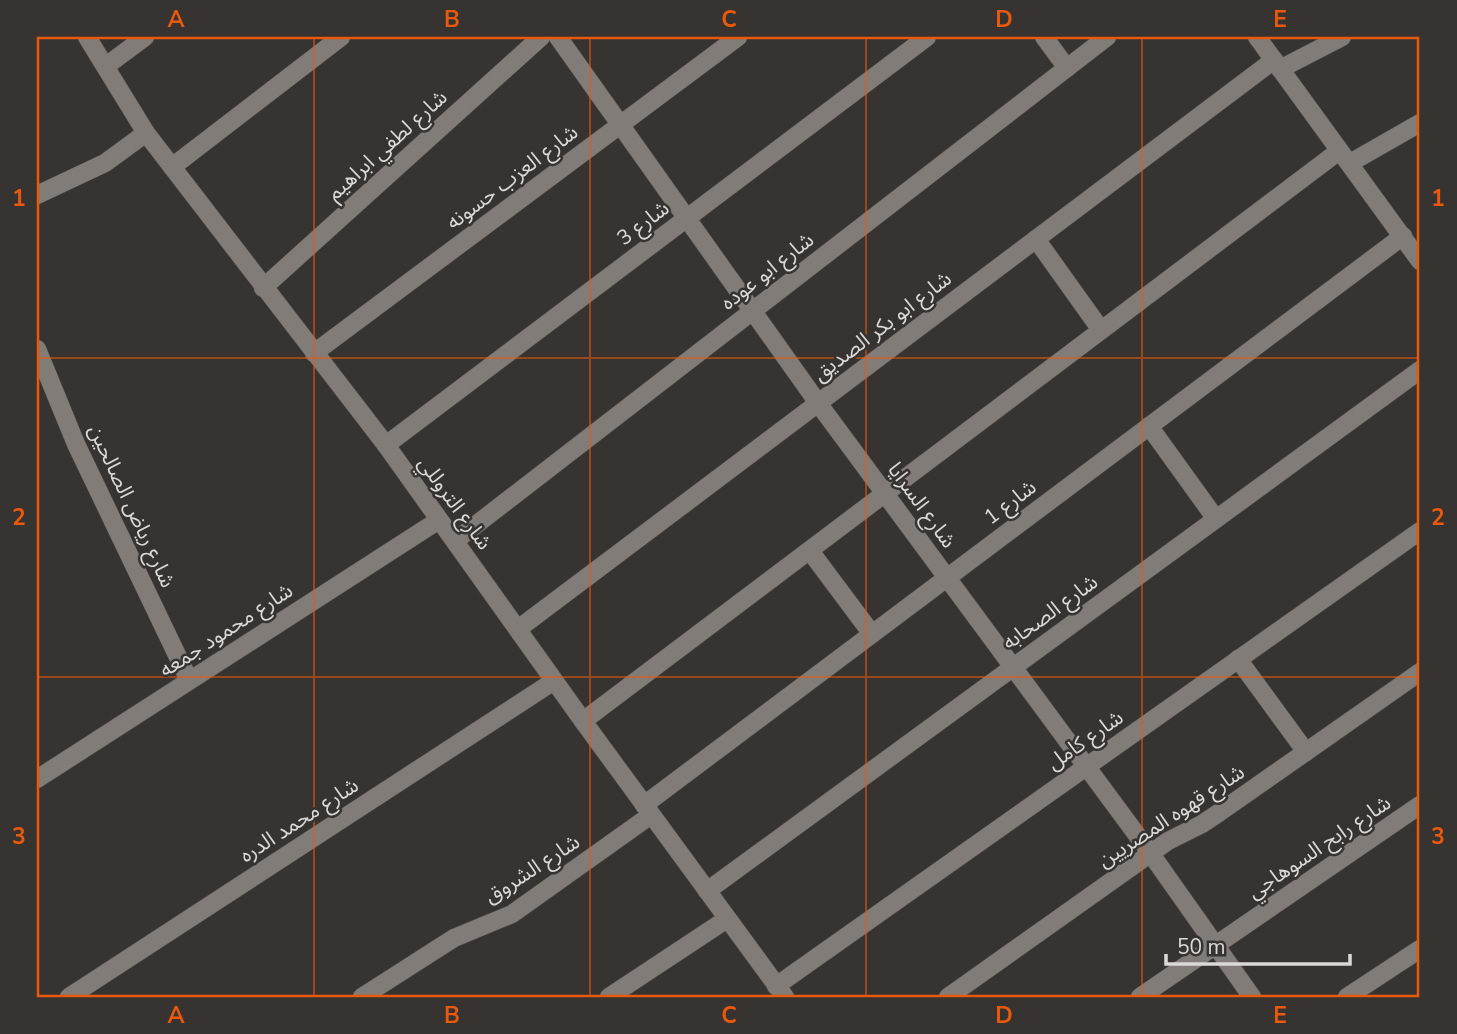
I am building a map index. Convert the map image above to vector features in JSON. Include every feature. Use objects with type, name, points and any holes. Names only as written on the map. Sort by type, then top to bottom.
[{"type":"street","name":"شارع التروللي","points":[[87,37],[146,133],[386,445],[554,681],[781,991]]},
{"type":"street","points":[[106,66],[145,37]]},
{"type":"street","points":[[172,167],[341,37]]},
{"type":"street","name":"شارع لطفي ابراهيم","points":[[263,288],[541,37]]},
{"type":"street","name":"شارع السرايا","points":[[558,37],[818,403],[1151,854],[1252,997]]},
{"type":"street","name":"شارع العزب حسونه","points":[[314,353],[738,37]]},
{"type":"street","name":"شارع 3","points":[[386,445],[927,37]]},
{"type":"street","points":[[1044,37],[1067,68]]},
{"type":"street","name":"شارع ابو عوده","points":[[455,541],[1107,37]]},
{"type":"street","points":[[1257,37],[1420,261]]},
{"type":"street","name":"شارع ابو بكر الصديق","points":[[518,629],[1036,239],[1277,65],[1342,37]]},
{"type":"street","points":[[583,721],[1101,330],[1344,157],[1420,123]]},
{"type":"street","points":[[37,195],[105,163],[146,133]]},
{"type":"street","name":"شارع 1","points":[[648,810],[872,634],[1403,236]]},
{"type":"street","points":[[1036,239],[1101,330]]},
{"type":"street","name":"شارع رياض الصالحين","points":[[37,349],[76,444],[189,680]]},
{"type":"street","name":"شارع الصحابه","points":[[707,891],[1420,370]]},
{"type":"street","points":[[1149,426],[1216,519]]},
{"type":"street","name":"شارع محمود جمعه","points":[[37,779],[439,520]]},
{"type":"street","name":"شارع كامل","points":[[781,991],[1087,767],[1420,531]]},
{"type":"street","points":[[810,551],[872,634]]},
{"type":"street","points":[[1238,659],[1306,752]]},
{"type":"street","name":"شارع قهوه المصريين","points":[[948,997],[1168,841],[1220,813],[1420,672]]},
{"type":"street","name":"شارع محمد الدره","points":[[69,997],[554,681]]},
{"type":"street","name":"شارع رابح السوهاجي","points":[[1140,997],[1420,805]]},
{"type":"street","name":"شارع الشروق","points":[[362,997],[453,938],[512,914],[648,810]]},
{"type":"street","points":[[609,997],[727,919]]},
{"type":"street","points":[[1347,997],[1420,949]]}]
